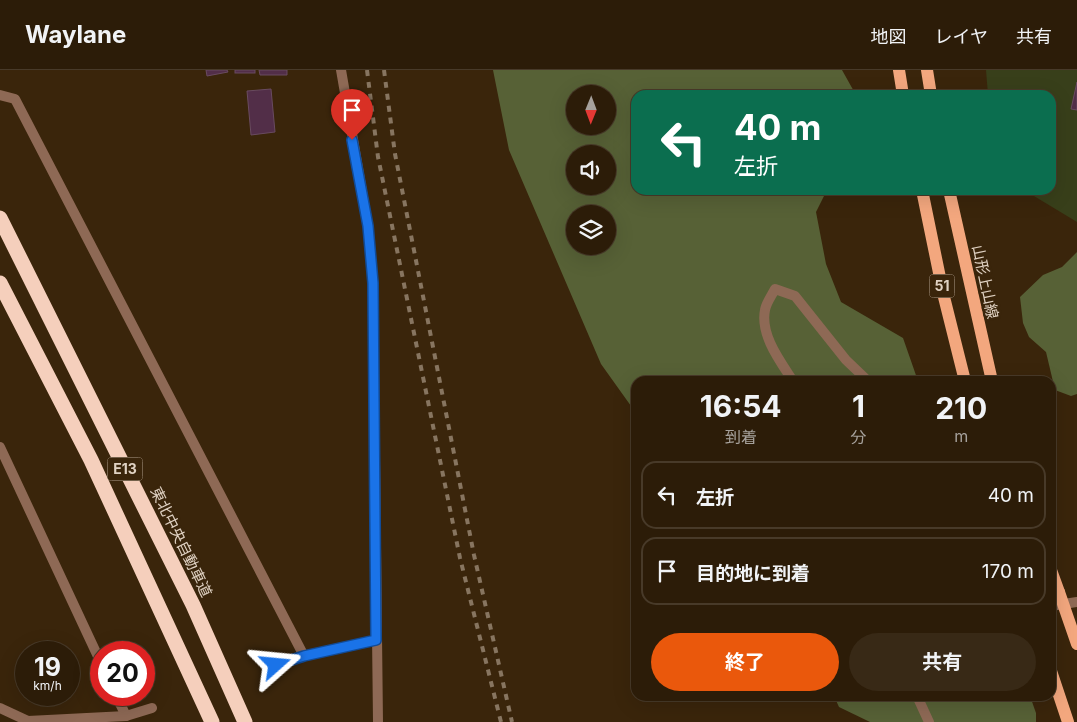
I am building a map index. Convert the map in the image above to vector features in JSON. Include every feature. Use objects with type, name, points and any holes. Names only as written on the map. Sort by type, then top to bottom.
[{"type":"highway","name":"東北中央自動車道","points":[[0,218],[193,605],[245,722]]},
{"type":"highway","name":"E13","points":[[0,283],[91,460],[212,722]]},
{"type":"main road","points":[[899,70],[902,90]]},
{"type":"main road","points":[[927,70],[930,90]]},
{"type":"main road","name":"51","points":[[923,195],[944,297],[965,376]]},
{"type":"main road","name":"山形上山線","points":[[950,195],[991,376]]},
{"type":"main road","points":[[1056,584],[1077,644]]},
{"type":"main road","points":[[1056,686],[1068,722]]},
{"type":"street","points":[[341,70],[368,226],[373,283],[378,722]]},
{"type":"street","points":[[0,95],[15,100],[304,656]]},
{"type":"street","points":[[790,376],[774,351],[764,326],[765,308],[776,289],[795,296],[846,360],[863,376]]},
{"type":"street","points":[[0,447],[91,641]]},
{"type":"street","points":[[1056,605],[1077,602]]},
{"type":"street","points":[[276,665],[304,656],[376,640]]},
{"type":"street","points":[[919,701],[929,722]]},
{"type":"street","points":[[121,706],[126,716]]},
{"type":"street","points":[[0,708],[28,721],[126,716],[152,708]]},
{"type":"green space","points":[[493,70],[842,70],[853,90],[631,90],[631,195],[824,195],[816,212],[826,264],[841,302],[903,338],[916,376],[631,376],[631,406],[601,364],[509,150]]},
{"type":"green space","points":[[986,70],[1077,70],[1077,222],[1032,195],[1056,195],[1056,90],[988,90]]},
{"type":"green space","points":[[1077,252],[1077,394],[1071,396],[1056,390],[1056,376],[1052,376],[1046,352],[1029,337],[1023,323],[1020,297],[1043,275],[1062,267]]},
{"type":"green space","points":[[836,701],[1032,701],[1036,713],[1036,722],[870,722],[839,707]]},
{"type":"building","points":[[206,70],[227,70],[228,72],[207,76]]},
{"type":"building","points":[[235,70],[255,70],[255,73],[235,73]]},
{"type":"building","points":[[259,70],[287,70],[287,75],[260,75]]},
{"type":"building","points":[[1077,82],[1077,110],[1071,109]]},
{"type":"building","points":[[271,89],[275,132],[251,135],[247,91]]},
{"type":"railway","points":[[367,70],[378,157],[460,558],[501,722]]},
{"type":"railway","points":[[384,70],[395,154],[474,555],[512,722]]},
{"type":"route","points":[[276,665],[304,656],[376,640],[373,283],[368,226],[352,140]]}]
